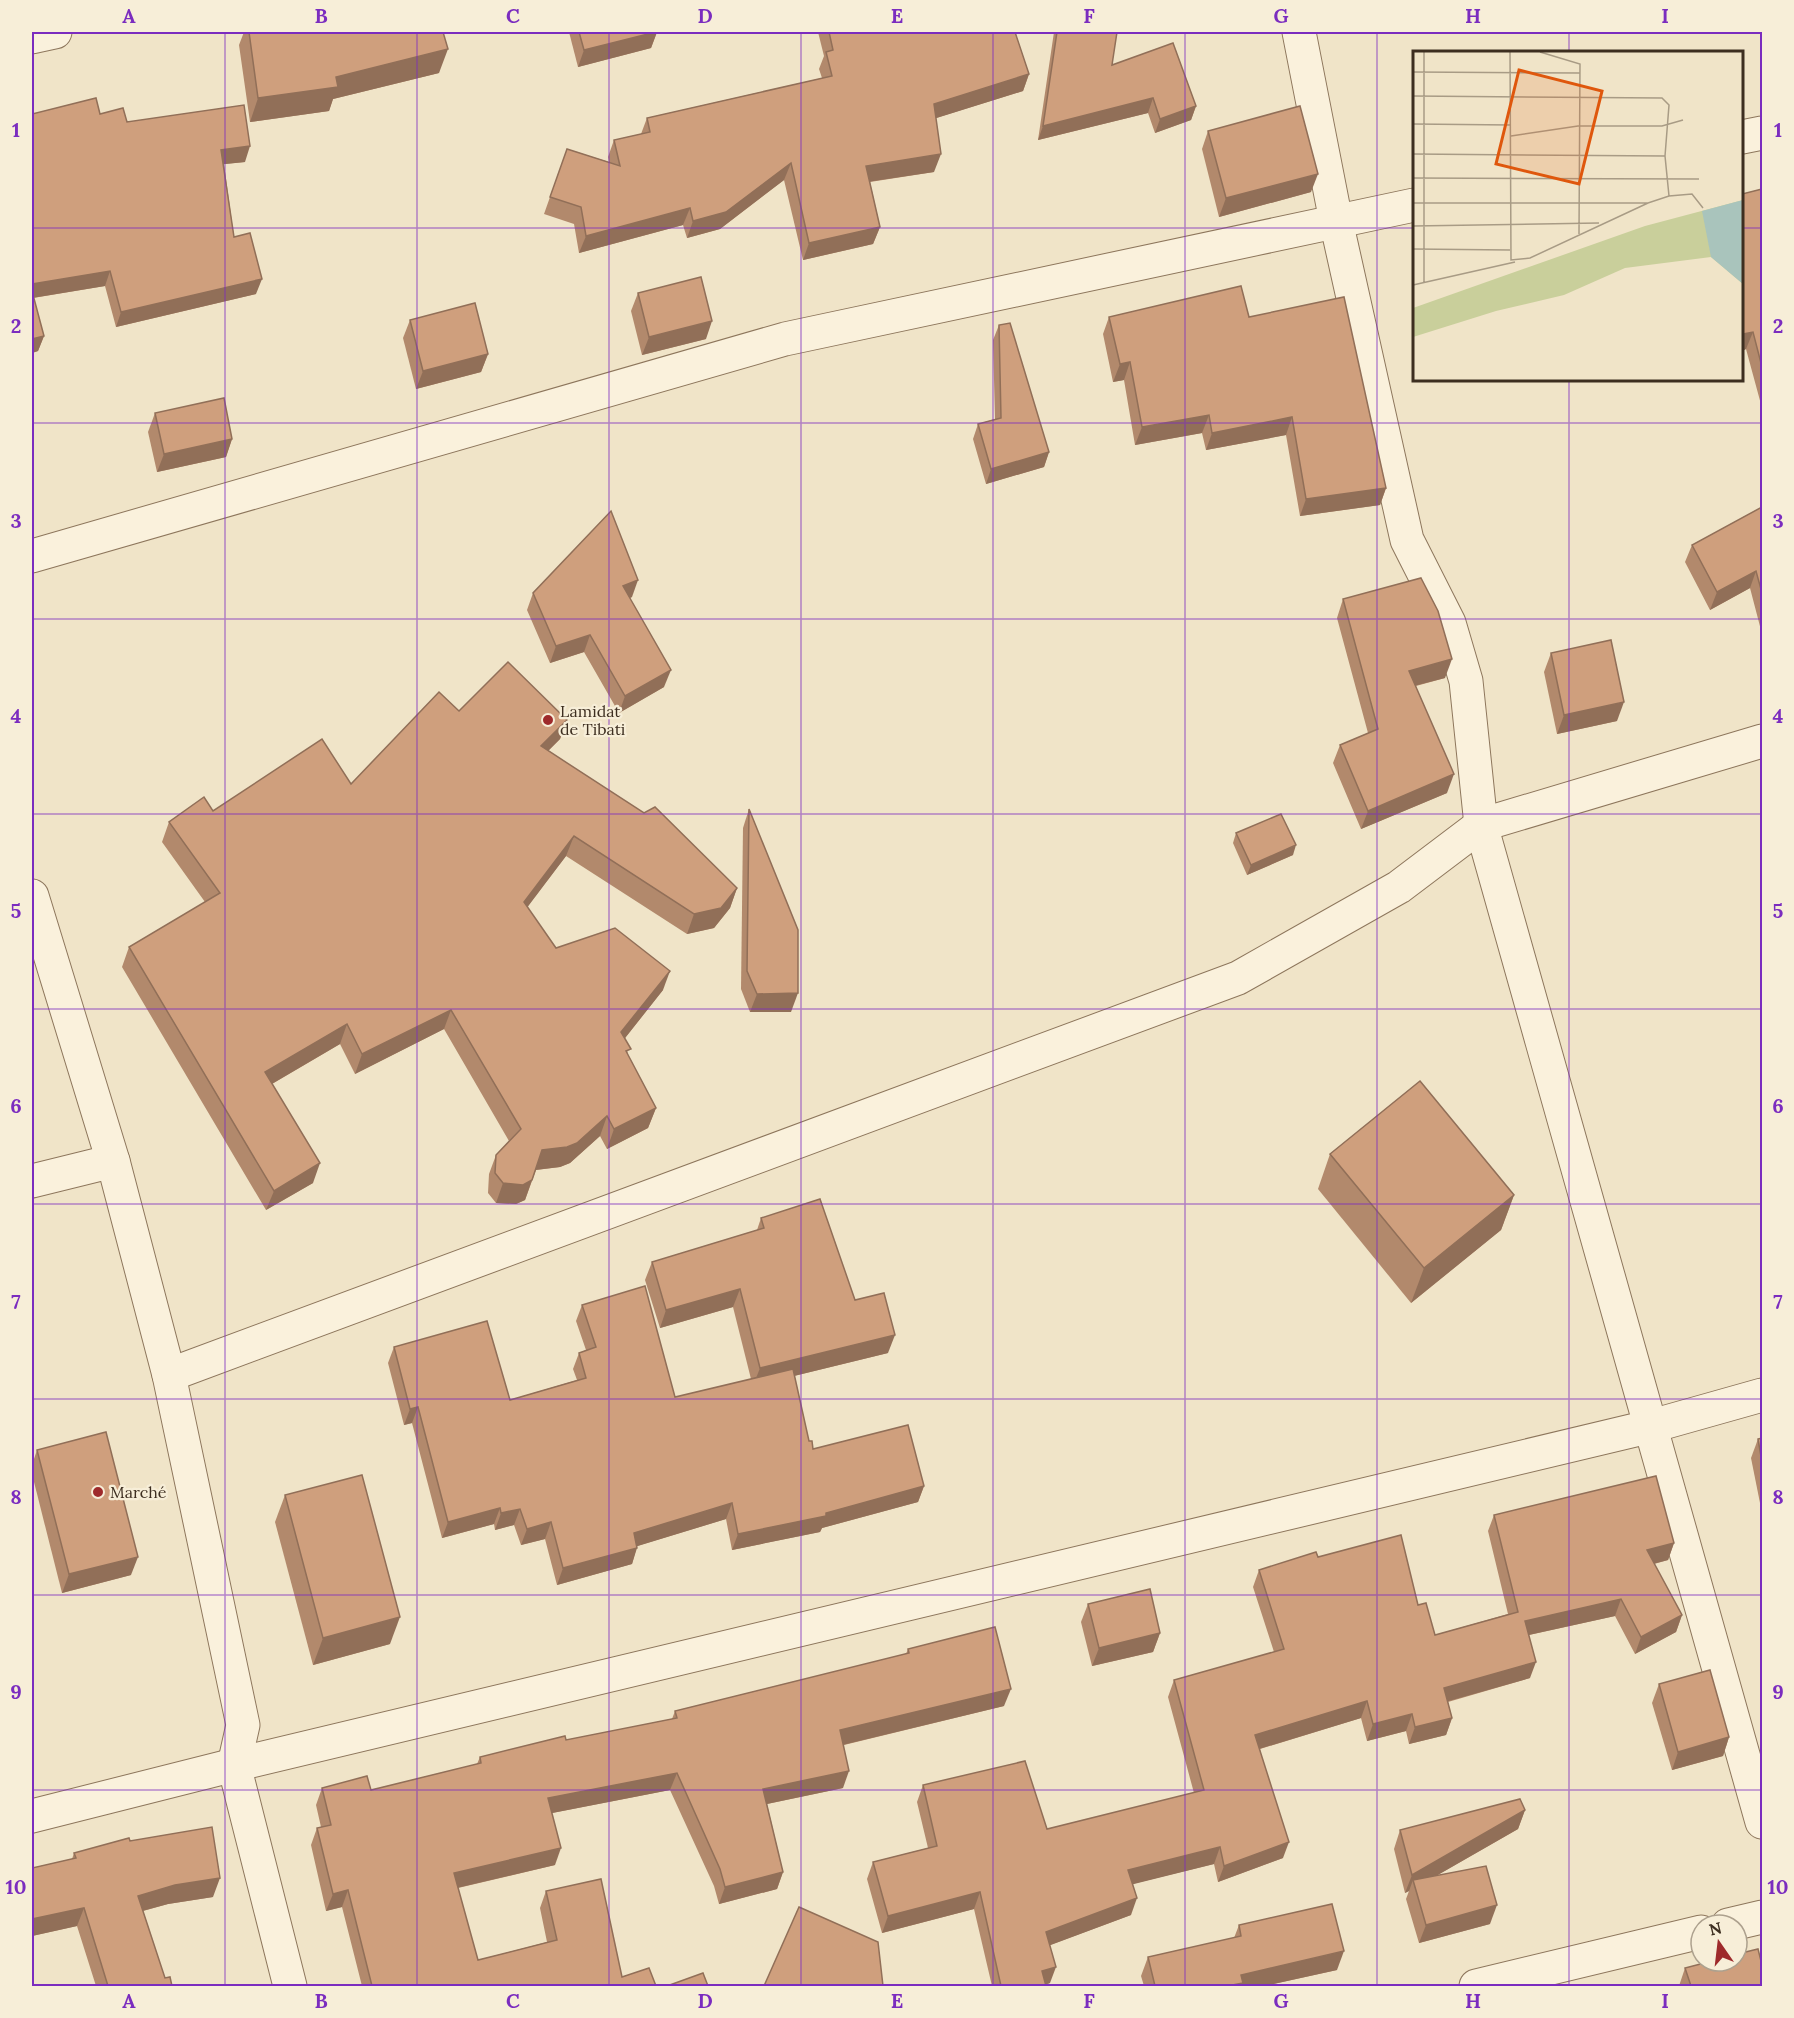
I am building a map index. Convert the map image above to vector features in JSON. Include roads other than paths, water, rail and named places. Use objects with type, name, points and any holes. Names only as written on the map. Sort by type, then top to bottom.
[{"type":"street","points":[[32,37],[55,32]]},
{"type":"street","points":[[1299,32],[1336,221],[1407,540],[1449,623],[1466,681],[1481,825],[1762,1822]]},
{"type":"street","points":[[1743,137],[1762,133]]},
{"type":"street","points":[[32,556],[785,339],[1413,205]]},
{"type":"street","points":[[169,1375],[1238,978],[1399,887],[1481,825],[1762,741]]},
{"type":"street","points":[[32,896],[113,1161],[169,1375],[243,1725],[234,1765],[291,1986]]},
{"type":"street","points":[[32,1181],[113,1161]]},
{"type":"street","points":[[32,1816],[234,1765],[1652,1426],[1762,1395]]},
{"type":"street","points":[[1476,1986],[1689,1935]]},
{"type":"place","name":"Lamidat de Tibati","points":[[548,720]]},
{"type":"place","name":"Marché","points":[[98,1492]]}]
